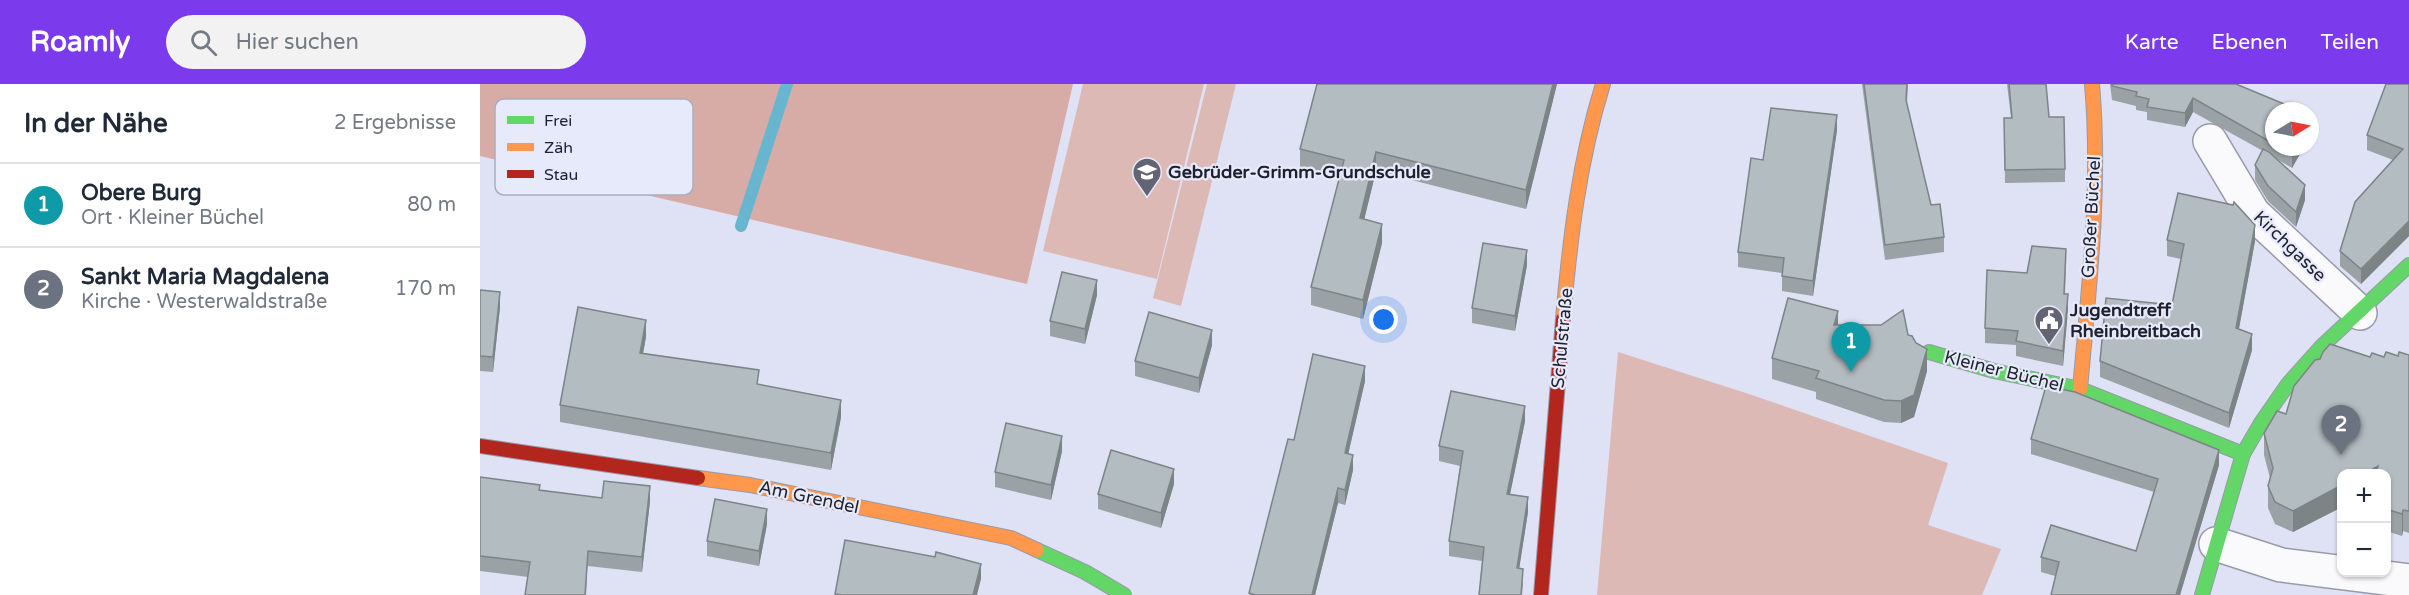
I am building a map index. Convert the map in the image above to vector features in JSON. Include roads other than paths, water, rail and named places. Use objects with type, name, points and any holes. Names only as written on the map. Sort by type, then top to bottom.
[{"type":"street","name":"Schulstraße","points":[[1541,595],[1570,236],[1591,123],[1603,84]]},
{"type":"street","name":"Großer Büchel","points":[[2080,389],[2095,203],[2095,111],[2092,84]]},
{"type":"street","name":"Kirchgasse","points":[[2210,141],[2253,213],[2360,314]]},
{"type":"street","points":[[2202,595],[2243,454],[2261,423],[2288,384],[2322,346],[2360,314],[2409,265]]},
{"type":"street","name":"Kleiner Büchel","points":[[1929,352],[1994,371],[2080,389]]},
{"type":"street","points":[[2080,389],[2243,454]]},
{"type":"street","name":"Am Grendel","points":[[480,446],[750,485],[1011,538],[1085,572],[1124,595]]},
{"type":"street","points":[[2216,544],[2282,565],[2409,581]]},
{"type":"waterway","points":[[741,226],[787,84]]},
{"type":"place","name":"Gebrüder-Grimm-Grundschule","points":[[1147,198]]},
{"type":"place","name":"Jugendtreff Rheinbreitbach","points":[[2049,346]]},
{"type":"place","name":"Obere Burg","points":[[1851,372]]},
{"type":"place","name":"Sankt Maria Magdalena","points":[[2341,455]]}]
